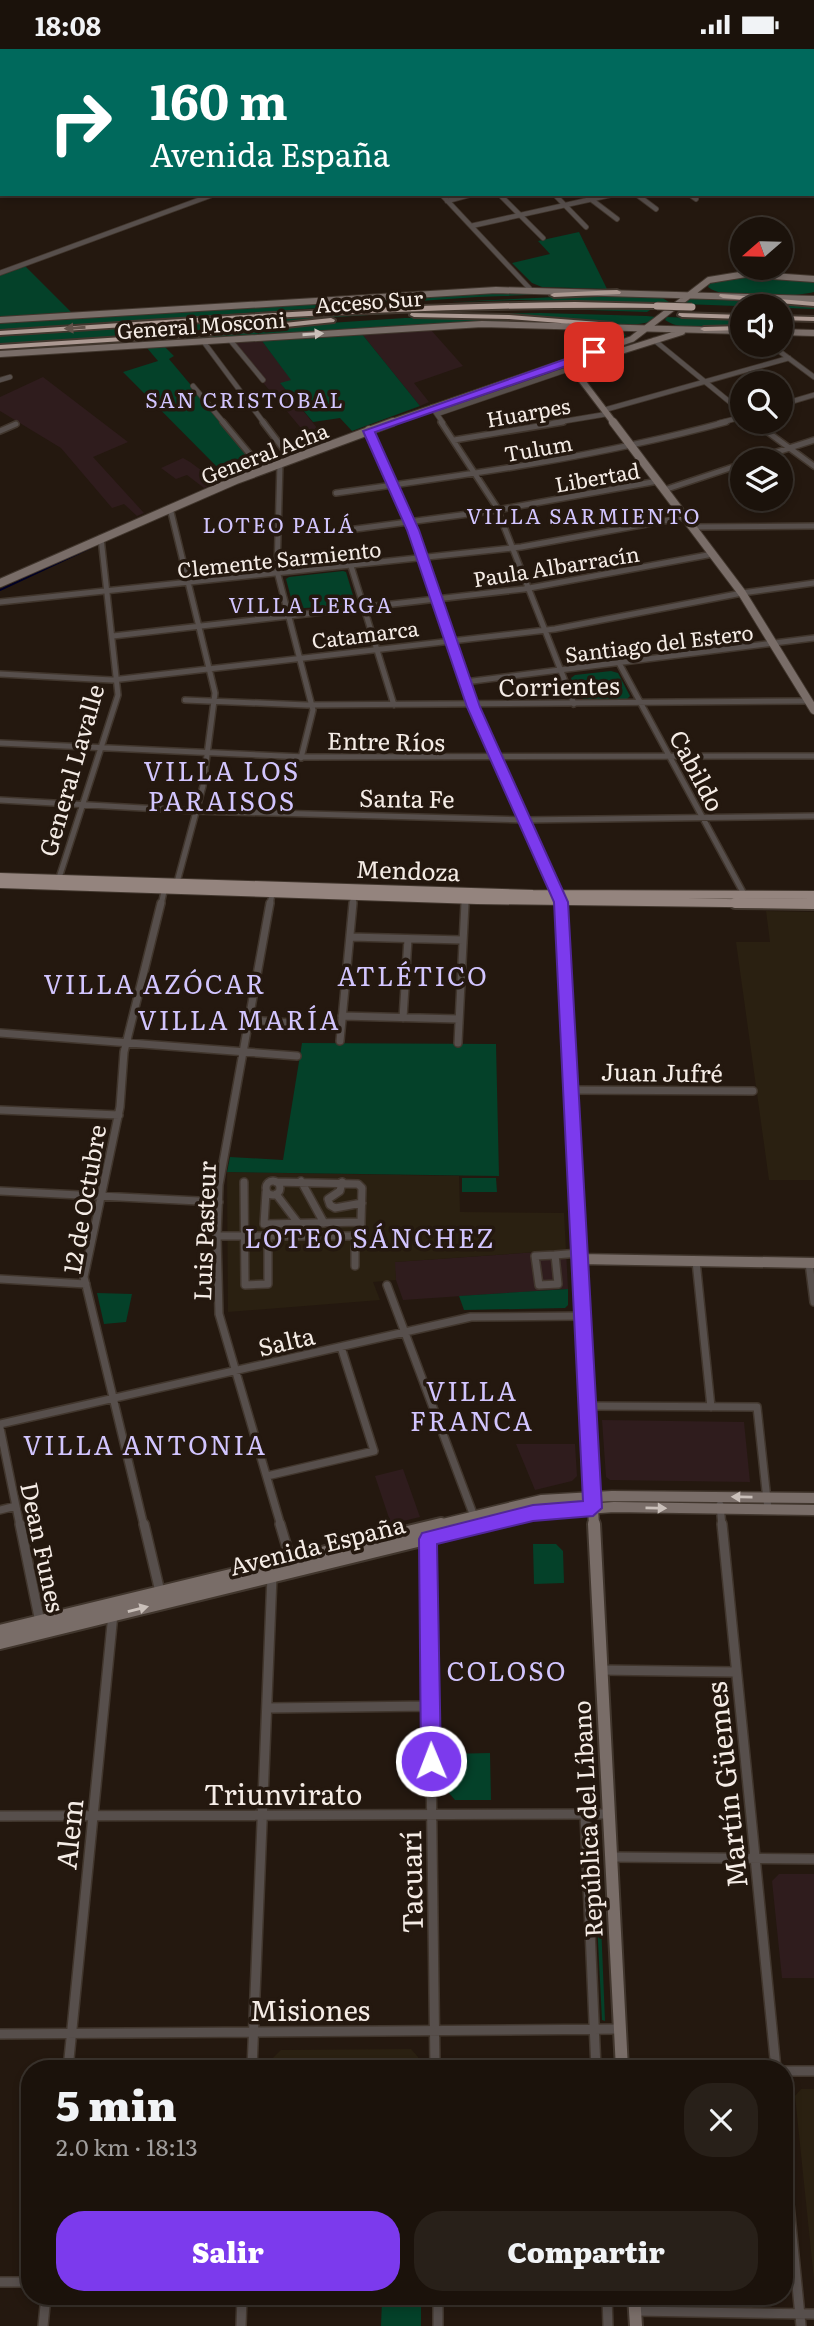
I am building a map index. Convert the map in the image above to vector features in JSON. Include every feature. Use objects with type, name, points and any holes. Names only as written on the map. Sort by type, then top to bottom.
[{"type":"highway","points":[[361,310],[465,299],[617,292]]},
{"type":"highway","points":[[721,296],[814,304]]},
{"type":"highway","name":"Acceso Sur","points":[[0,333],[498,303],[730,309]]},
{"type":"highway","name":"Acceso Sur","points":[[0,347],[414,314],[508,310],[730,317]]},
{"type":"highway","points":[[793,310],[814,311]]},
{"type":"highway","points":[[414,314],[509,317],[613,325]]},
{"type":"highway","points":[[793,319],[814,320]]},
{"type":"highway","points":[[793,327],[814,325]]},
{"type":"highway","points":[[700,329],[730,329]]},
{"type":"main road","name":"General Acha","points":[[598,355],[650,327],[678,299],[688,295],[703,282],[737,274],[814,279]]},
{"type":"main road","points":[[703,282],[707,290],[721,296]]},
{"type":"main road","name":"General Mosconi","points":[[0,320],[438,292],[531,290],[678,299]]},
{"type":"main road","points":[[617,292],[814,297]]},
{"type":"main road","points":[[663,294],[678,299]]},
{"type":"main road","points":[[660,318],[674,328]]},
{"type":"main road","name":"General Mosconi","points":[[0,354],[461,325],[564,324],[700,329]]},
{"type":"main road","points":[[564,324],[598,355]]},
{"type":"main road","points":[[613,325],[625,331],[627,341]]},
{"type":"main road","name":"General Acha","points":[[0,583],[170,508],[291,459],[598,355],[700,329]]},
{"type":"main road","points":[[793,331],[814,333]]},
{"type":"main road","points":[[570,364],[742,593],[814,710]]},
{"type":"main road","name":"República del Líbano","points":[[369,431],[424,558],[472,705],[559,898],[622,2060]]},
{"type":"main road","name":"Mendoza","points":[[0,877],[57,882],[354,893],[814,904]]},
{"type":"main road","name":"Mendoza","points":[[0,884],[57,882]]},
{"type":"main road","name":"Mendoza","points":[[559,898],[814,895]]},
{"type":"main road","points":[[579,1256],[811,1263]]},
{"type":"main road","name":"Avenida España","points":[[0,1643],[114,1603],[161,1597],[273,1571],[425,1526],[533,1513],[592,1502],[767,1503],[814,1498]]},
{"type":"main road","name":"Avenida España","points":[[767,1503],[814,1510]]},
{"type":"main road","name":"Avenida España","points":[[292,1566],[428,1539],[475,1521]]},
{"type":"main road","name":"Avenida España","points":[[0,1631],[112,1616],[161,1597]]},
{"type":"street","points":[[0,273],[210,196]]},
{"type":"street","points":[[443,196],[531,290]]},
{"type":"street","points":[[447,201],[466,196]]},
{"type":"street","points":[[501,196],[542,239]]},
{"type":"street","points":[[556,196],[586,227]]},
{"type":"street","points":[[471,226],[607,196]]},
{"type":"street","points":[[639,196],[656,209]]},
{"type":"street","points":[[692,196],[696,199]]},
{"type":"street","points":[[592,200],[617,219]]},
{"type":"street","points":[[230,339],[263,380]]},
{"type":"street","points":[[209,352],[219,340]]},
{"type":"street","points":[[653,340],[730,404]]},
{"type":"street","points":[[203,341],[291,459]]},
{"type":"street","points":[[789,358],[814,377]]},
{"type":"street","name":"Huarpes","points":[[454,440],[606,412],[789,358]]},
{"type":"street","points":[[0,380],[10,377]]},
{"type":"street","points":[[193,386],[263,470]]},
{"type":"street","points":[[793,401],[814,395]]},
{"type":"street","points":[[434,410],[498,510],[574,704]]},
{"type":"street","name":"Tulum","points":[[335,493],[475,474],[632,447],[730,418]]},
{"type":"street","points":[[0,431],[16,424]]},
{"type":"street","points":[[769,434],[787,448],[814,440]]},
{"type":"street","points":[[793,452],[814,466]]},
{"type":"street","points":[[280,463],[278,574],[302,658],[312,705],[301,758]]},
{"type":"street","name":"Libertad","points":[[664,490],[730,468]]},
{"type":"street","name":"Libertad","points":[[333,532],[498,510],[658,481]]},
{"type":"street","points":[[170,508],[209,669],[214,702],[196,811],[176,886]]},
{"type":"street","name":"Clemente Sarmiento","points":[[0,602],[513,548],[685,517]]},
{"type":"street","points":[[692,527],[814,526]]},
{"type":"street","name":"General Lavalle","points":[[57,882],[118,695],[101,538]]},
{"type":"street","name":"Paula Albarracín","points":[[113,636],[529,589],[713,554]]},
{"type":"street","points":[[351,566],[394,705]]},
{"type":"street","name":"Catamarca","points":[[0,674],[117,680],[545,630],[742,593],[814,583]]},
{"type":"street","name":"Santiago del Estero","points":[[465,682],[814,638]]},
{"type":"street","name":"Cabildo","points":[[619,663],[743,895],[753,903]]},
{"type":"street","name":"Corrientes","points":[[185,700],[312,705],[472,705],[809,698]]},
{"type":"street","name":"Entre Ríos","points":[[0,743],[301,758],[497,760],[814,757]]},
{"type":"street","name":"Santa Fe","points":[[0,800],[196,811],[524,820],[814,816]]},
{"type":"street","name":"12 de Octubre","points":[[161,1597],[84,1277],[119,1115],[126,1044],[165,886]]},
{"type":"street","name":"Luis Pasteur","points":[[272,890],[219,1185],[219,1314],[292,1566]]},
{"type":"street","points":[[340,1041],[354,893]]},
{"type":"street","points":[[729,903],[743,895]]},
{"type":"street","points":[[458,1043],[465,896]]},
{"type":"street","points":[[350,937],[463,940]]},
{"type":"street","points":[[403,1018],[408,939]]},
{"type":"street","points":[[342,1016],[459,1019]]},
{"type":"street","points":[[249,1020],[290,1023]]},
{"type":"street","points":[[0,1033],[297,1056]]},
{"type":"street","name":"Juan Jufré","points":[[570,1090],[752,1091]]},
{"type":"street","points":[[0,1110],[119,1115]]},
{"type":"street","points":[[301,1181],[324,1223]]},
{"type":"street","points":[[355,1266],[355,1242],[361,1236],[362,1203],[360,1185],[301,1181],[265,1185],[264,1223],[361,1222]]},
{"type":"street","points":[[244,1182],[244,1285],[268,1284],[268,1236]]},
{"type":"street","points":[[276,1182],[282,1188],[276,1194]]},
{"type":"street","points":[[342,1182],[340,1191],[328,1199],[330,1205],[335,1208],[362,1203]]},
{"type":"street","points":[[0,1191],[219,1202]]},
{"type":"street","points":[[266,1192],[276,1194],[298,1223]]},
{"type":"street","points":[[217,1236],[361,1236]]},
{"type":"street","points":[[555,1254],[558,1284],[539,1285],[535,1256],[555,1254],[579,1256]]},
{"type":"street","points":[[696,1261],[710,1407]]},
{"type":"street","points":[[811,1263],[814,1301]]},
{"type":"street","points":[[0,1279],[86,1284]]},
{"type":"street","points":[[387,1285],[475,1521]]},
{"type":"street","name":"Salta","points":[[0,1426],[471,1317],[582,1316]]},
{"type":"street","points":[[267,1476],[374,1451],[341,1347]]},
{"type":"street","points":[[587,1406],[757,1407],[767,1503]]},
{"type":"street","name":"Dean Funes","points":[[0,1426],[41,1627]]},
{"type":"street","name":"Martín Güemes","points":[[719,1503],[775,2060]]},
{"type":"street","points":[[0,1510],[16,1506]]},
{"type":"street","name":"Tacuarí","points":[[425,1526],[428,1539],[435,2060]]},
{"type":"street","points":[[252,2060],[273,1571]]},
{"type":"street","name":"Alem","points":[[69,2060],[114,1603]]},
{"type":"street","points":[[601,1670],[736,1672]]},
{"type":"street","points":[[267,1707],[430,1706]]},
{"type":"street","name":"República del Líbano","points":[[585,1814],[596,2060]]},
{"type":"street","name":"Triunvirato","points":[[0,1817],[609,1814]]},
{"type":"street","points":[[611,1857],[814,1859]]},
{"type":"street","name":"Misiones","points":[[0,2033],[620,2029]]},
{"type":"street","points":[[793,2071],[814,2071]]},
{"type":"street","points":[[793,2243],[801,2326]]},
{"type":"street","points":[[0,2282],[21,2282]]},
{"type":"street","points":[[43,2326],[45,2305]]},
{"type":"street","points":[[241,2326],[242,2305]]},
{"type":"street","points":[[438,2305],[438,2326]]},
{"type":"street","points":[[607,2305],[608,2326]]},
{"type":"street","points":[[635,2311],[814,2314]]},
{"type":"shaded area","points":[[431,330],[463,366],[414,383],[429,402],[420,406],[362,334]]},
{"type":"shaded area","points":[[262,341],[292,380],[281,384],[327,440],[315,445],[230,343]]},
{"type":"shaded area","points":[[43,377],[128,442],[93,457],[144,513],[137,516],[124,504],[112,508],[61,448],[0,411],[0,397]]},
{"type":"shaded area","points":[[183,458],[217,482],[204,488],[187,475],[176,479],[161,468]]},
{"type":"shaded area","points":[[766,911],[814,912],[814,1180],[769,1180],[736,942],[770,942]]},
{"type":"shaded area","points":[[227,1172],[459,1176],[460,1212],[564,1213],[566,1250],[395,1262],[396,1280],[373,1282],[380,1300],[228,1312]]},
{"type":"shaded area","points":[[566,1250],[568,1289],[403,1300],[396,1280],[394,1262]]},
{"type":"shaded area","points":[[602,1420],[744,1422],[750,1482],[610,1480],[606,1477]]},
{"type":"shaded area","points":[[516,1444],[575,1444],[577,1476],[572,1481],[535,1490]]},
{"type":"shaded area","points":[[403,1469],[420,1517],[391,1524],[375,1476]]},
{"type":"shaded area","points":[[779,1874],[814,1874],[814,1978],[782,1978],[772,1881]]},
{"type":"shaded area","points":[[411,2049],[418,2060],[273,2060],[281,2050]]},
{"type":"shaded area","points":[[801,2089],[814,2089],[814,2280],[795,2096]]},
{"type":"green space","points":[[579,232],[607,289],[542,287],[532,283],[512,263],[550,254],[538,241]]},
{"type":"green space","points":[[25,266],[71,312],[0,317],[0,275]]},
{"type":"green space","points":[[730,278],[730,280],[814,280],[814,292],[793,295],[730,294],[708,287],[710,282]]},
{"type":"green space","points":[[510,291],[574,293],[477,297],[0,330],[0,322]]},
{"type":"green space","points":[[598,295],[661,297],[672,304],[521,300],[450,302]]},
{"type":"green space","points":[[690,298],[730,298],[730,306],[683,304]]},
{"type":"green space","points":[[793,303],[814,305],[814,309],[793,308]]},
{"type":"green space","points":[[592,305],[653,308],[647,312],[532,308],[431,311],[307,319],[205,331],[0,345],[0,335],[440,307]]},
{"type":"green space","points":[[479,314],[656,317],[650,322],[633,325]]},
{"type":"green space","points":[[480,317],[592,323],[499,321],[0,352],[299,325],[405,318]]},
{"type":"green space","points":[[667,317],[730,320],[730,327],[682,327],[665,320]]},
{"type":"green space","points":[[576,329],[622,330],[626,336],[594,348]]},
{"type":"green space","points":[[362,334],[420,406],[352,431],[340,418],[313,422],[280,383],[291,380],[262,341]]},
{"type":"green space","points":[[165,347],[174,356],[169,359],[259,466],[228,478],[123,372],[158,361],[147,348]]},
{"type":"green space","points":[[346,572],[355,602],[294,609],[286,579]]},
{"type":"green space","points":[[611,671],[618,673],[630,696],[627,699],[584,699],[578,696],[571,678],[575,675]]},
{"type":"green space","points":[[302,1043],[496,1044],[499,1176],[227,1172],[230,1157],[283,1160]]},
{"type":"green space","points":[[462,1178],[496,1178],[497,1192],[462,1192]]},
{"type":"green space","points":[[568,1289],[568,1305],[565,1308],[464,1310],[459,1296]]},
{"type":"green space","points":[[97,1293],[132,1294],[126,1322],[104,1324]]},
{"type":"green space","points":[[533,1544],[556,1544],[563,1551],[564,1583],[534,1584]]},
{"type":"green space","points":[[490,1753],[491,1800],[455,1800],[449,1793],[448,1754]]},
{"type":"green space","points":[[592,1824],[597,1824],[605,2021],[602,2020]]},
{"type":"green space","points":[[382,2305],[421,2306],[421,2326],[381,2326]]},
{"type":"waterway","points":[[0,590],[92,547]]},
{"type":"district","name":"SAN CRISTOBAL","points":[[245,398]]},
{"type":"district","name":"VILLA SARMIENTO","points":[[584,514]]},
{"type":"district","name":"LOTEO PALÁ","points":[[279,523]]},
{"type":"district","name":"VILLA LERGA","points":[[311,603]]},
{"type":"district","name":"VILLA LOS PARAISOS","points":[[222,784]]},
{"type":"district","name":"ATLÉTICO","points":[[413,974]]},
{"type":"district","name":"VILLA AZÓCAR","points":[[155,982]]},
{"type":"district","name":"VILLA MARÍA","points":[[239,1018]]},
{"type":"district","name":"LOTEO SÁNCHEZ","points":[[370,1236]]},
{"type":"district","name":"VILLA FRANCA","points":[[472,1404]]},
{"type":"district","name":"VILLA ANTONIA","points":[[145,1443]]},
{"type":"district","name":"COLOSO","points":[[507,1669]]},
{"type":"route","points":[[431,1761],[428,1539],[533,1513],[593,1508],[561,902],[473,707],[413,530],[369,431],[594,352]]}]
